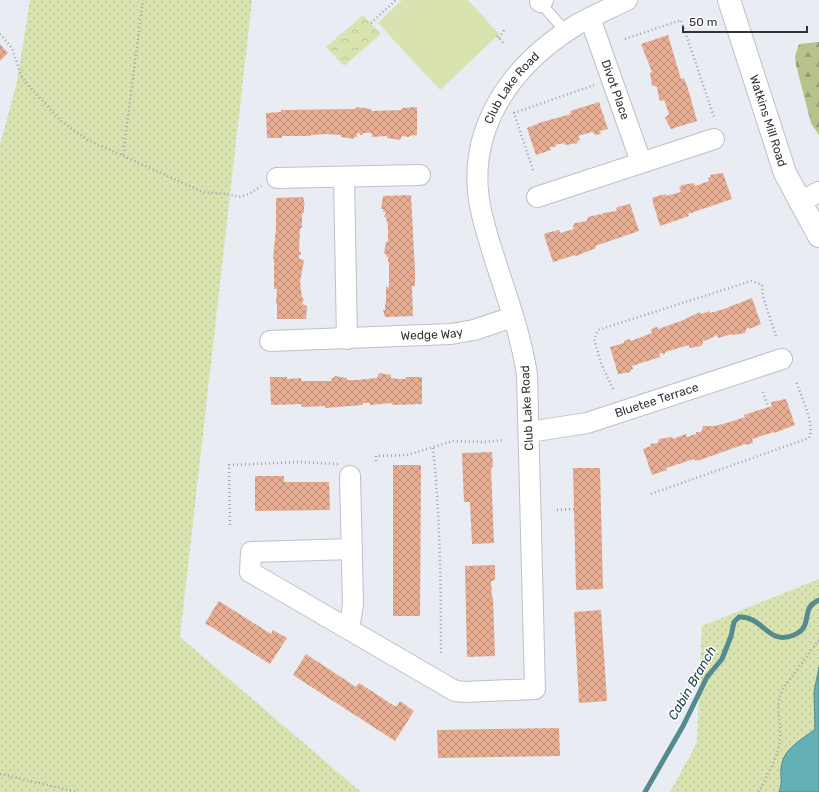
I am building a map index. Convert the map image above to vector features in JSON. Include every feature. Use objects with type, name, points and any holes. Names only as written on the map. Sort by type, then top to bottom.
[{"type":"street","name":"Club Lake Road","points":[[352,549],[251,552],[250,572],[455,690],[465,692],[535,689],[530,432],[527,376],[521,341],[482,216],[477,180],[482,144],[489,119],[501,96],[539,53],[566,32],[590,18],[627,0]]},
{"type":"street","name":"Watkins Mill Road","points":[[729,0],[776,150],[785,174],[819,236]]},
{"type":"street","name":"Divot Place","points":[[590,18],[640,162]]},
{"type":"street","points":[[537,197],[714,139]]},
{"type":"street","points":[[268,182],[344,177],[420,175]]},
{"type":"street","points":[[344,177],[347,339]]},
{"type":"street","points":[[799,202],[819,192]]},
{"type":"street","name":"Wedge Way","points":[[270,341],[451,334],[474,330],[513,317]]},
{"type":"street","name":"Bluetee Terrace","points":[[530,432],[594,421],[782,359]]},
{"type":"street","points":[[345,470],[352,549],[353,604],[349,630]]},
{"type":"lane","points":[[540,1],[566,32]]},
{"type":"path","points":[[123,155],[143,0]]},
{"type":"path","points":[[371,23],[396,0]]},
{"type":"path","points":[[625,39],[681,20],[714,117]]},
{"type":"path","points":[[504,30],[498,37],[504,44]]},
{"type":"path","points":[[0,34],[12,48],[21,75],[26,83],[62,122],[88,140],[123,155],[175,181],[203,192],[227,194],[238,197],[250,194],[268,182]]},
{"type":"path","points":[[533,170],[514,113],[612,79]]},
{"type":"path","points":[[613,389],[594,339],[598,330],[629,319],[751,281],[762,284],[763,297],[776,336]]},
{"type":"path","points":[[651,494],[808,438],[811,429],[810,420],[796,381]]},
{"type":"path","points":[[762,392],[768,406]]},
{"type":"path","points":[[376,461],[376,456],[406,455],[453,441],[483,442],[505,440]]},
{"type":"path","points":[[433,448],[440,560],[441,653]]},
{"type":"path","points":[[230,525],[229,465],[298,462],[345,470]]},
{"type":"path","points":[[557,510],[574,509]]},
{"type":"path","points":[[759,792],[779,748],[780,735],[777,714],[779,697],[790,679],[819,640]]},
{"type":"path","points":[[0,774],[77,792]]},
{"type":"green space","points":[[30,0],[252,0],[180,637],[361,792],[0,792],[0,145],[17,82]]},
{"type":"green space","points":[[402,0],[468,0],[499,34],[440,90],[378,23]]},
{"type":"green space","points":[[363,15],[381,34],[344,66],[326,47]]},
{"type":"green space","points":[[819,42],[819,135],[811,123],[795,56],[799,44]]},
{"type":"green space","points":[[819,579],[819,792],[670,792],[697,743],[702,626]]},
{"type":"water","points":[[819,667],[819,792],[779,792],[781,768],[785,755],[794,745],[815,729],[814,692]]},
{"type":"building","points":[[668,35],[681,79],[684,78],[697,121],[671,129],[665,118],[669,114],[665,102],[664,100],[661,101],[659,99],[657,87],[652,85],[650,73],[652,72],[641,44]]},
{"type":"building","points":[[0,44],[8,53],[0,61]]},
{"type":"building","points":[[599,102],[608,129],[600,131],[601,134],[596,135],[592,132],[578,136],[580,140],[577,141],[578,143],[565,145],[564,143],[555,145],[556,147],[550,147],[551,150],[536,155],[527,128],[571,114],[570,111]]},
{"type":"building","points":[[356,107],[371,109],[371,111],[402,110],[402,108],[417,107],[417,135],[409,137],[402,136],[400,140],[387,138],[387,136],[372,137],[372,133],[363,133],[360,135],[357,133],[357,137],[354,137],[354,139],[341,137],[341,135],[326,134],[267,138],[266,113],[281,112],[281,110],[356,109]]},
{"type":"building","points":[[723,173],[732,199],[688,214],[689,216],[660,226],[652,199],[654,197],[666,194],[666,196],[681,192],[679,188],[682,185],[694,183],[695,186],[709,181],[708,178],[711,177],[710,175]]},
{"type":"building","points":[[411,195],[415,271],[415,286],[412,286],[413,316],[385,317],[383,310],[385,310],[386,303],[386,287],[389,287],[389,257],[386,257],[386,254],[384,254],[386,242],[388,242],[388,227],[386,217],[384,217],[386,212],[383,212],[383,209],[381,209],[383,196]]},
{"type":"building","points":[[303,197],[305,205],[304,213],[302,213],[302,228],[300,228],[299,252],[301,252],[301,255],[299,255],[299,259],[304,260],[300,282],[302,298],[304,298],[302,304],[307,306],[306,319],[277,319],[277,289],[274,289],[273,259],[276,228],[276,198]]},
{"type":"building","points":[[630,204],[639,231],[595,246],[596,248],[576,256],[575,255],[553,262],[544,235],[546,233],[559,230],[560,233],[574,229],[573,226],[575,223],[587,221],[588,217],[601,214],[601,216],[603,213],[616,211],[617,207]]},
{"type":"building","points":[[752,298],[761,324],[749,329],[747,328],[745,333],[732,334],[718,338],[717,335],[705,341],[703,340],[701,346],[689,348],[689,345],[665,352],[663,355],[663,353],[659,354],[660,357],[632,366],[633,369],[630,370],[631,372],[618,374],[610,347],[624,343],[624,341],[630,339],[631,341],[652,333],[651,329],[657,327],[658,329],[681,321],[700,312],[701,314],[710,311],[710,313]]},
{"type":"building","points":[[379,373],[391,375],[391,378],[399,379],[406,379],[406,377],[422,377],[422,404],[392,405],[392,403],[370,405],[370,403],[363,403],[363,405],[325,408],[325,406],[302,407],[301,404],[271,405],[270,377],[287,377],[287,379],[301,378],[301,381],[332,381],[331,378],[334,378],[334,376],[347,378],[347,380],[377,378]]},
{"type":"building","points":[[786,399],[795,425],[752,439],[753,443],[745,444],[703,459],[695,461],[694,459],[666,468],[667,470],[652,475],[643,449],[651,446],[650,444],[658,443],[659,439],[672,437],[673,439],[686,434],[687,437],[696,434],[696,432],[701,432],[703,426],[715,426],[730,422],[745,417],[744,415],[772,406],[771,402]]},
{"type":"building","points":[[492,452],[493,467],[491,468],[494,543],[472,544],[470,502],[464,502],[462,453]]},
{"type":"building","points":[[393,465],[421,465],[420,616],[393,616]]},
{"type":"building","points":[[573,468],[600,468],[603,589],[576,590]]},
{"type":"building","points":[[255,476],[284,476],[284,482],[329,482],[330,510],[255,511]]},
{"type":"building","points":[[495,565],[495,580],[491,581],[495,656],[467,657],[465,566]]},
{"type":"building","points":[[219,601],[271,634],[273,630],[287,638],[270,664],[205,623]]},
{"type":"building","points":[[601,610],[607,701],[579,703],[574,612]]},
{"type":"building","points":[[306,654],[356,687],[359,683],[396,707],[400,701],[414,711],[395,741],[293,675]]},
{"type":"building","points":[[559,728],[560,756],[438,758],[437,730]]},
{"type":"waterway","name":"Cabin Branch","points":[[645,792],[683,726],[707,677],[722,659],[731,636],[734,622],[739,617],[747,618],[778,637],[794,635],[804,627],[810,608],[813,603],[819,600]]}]
